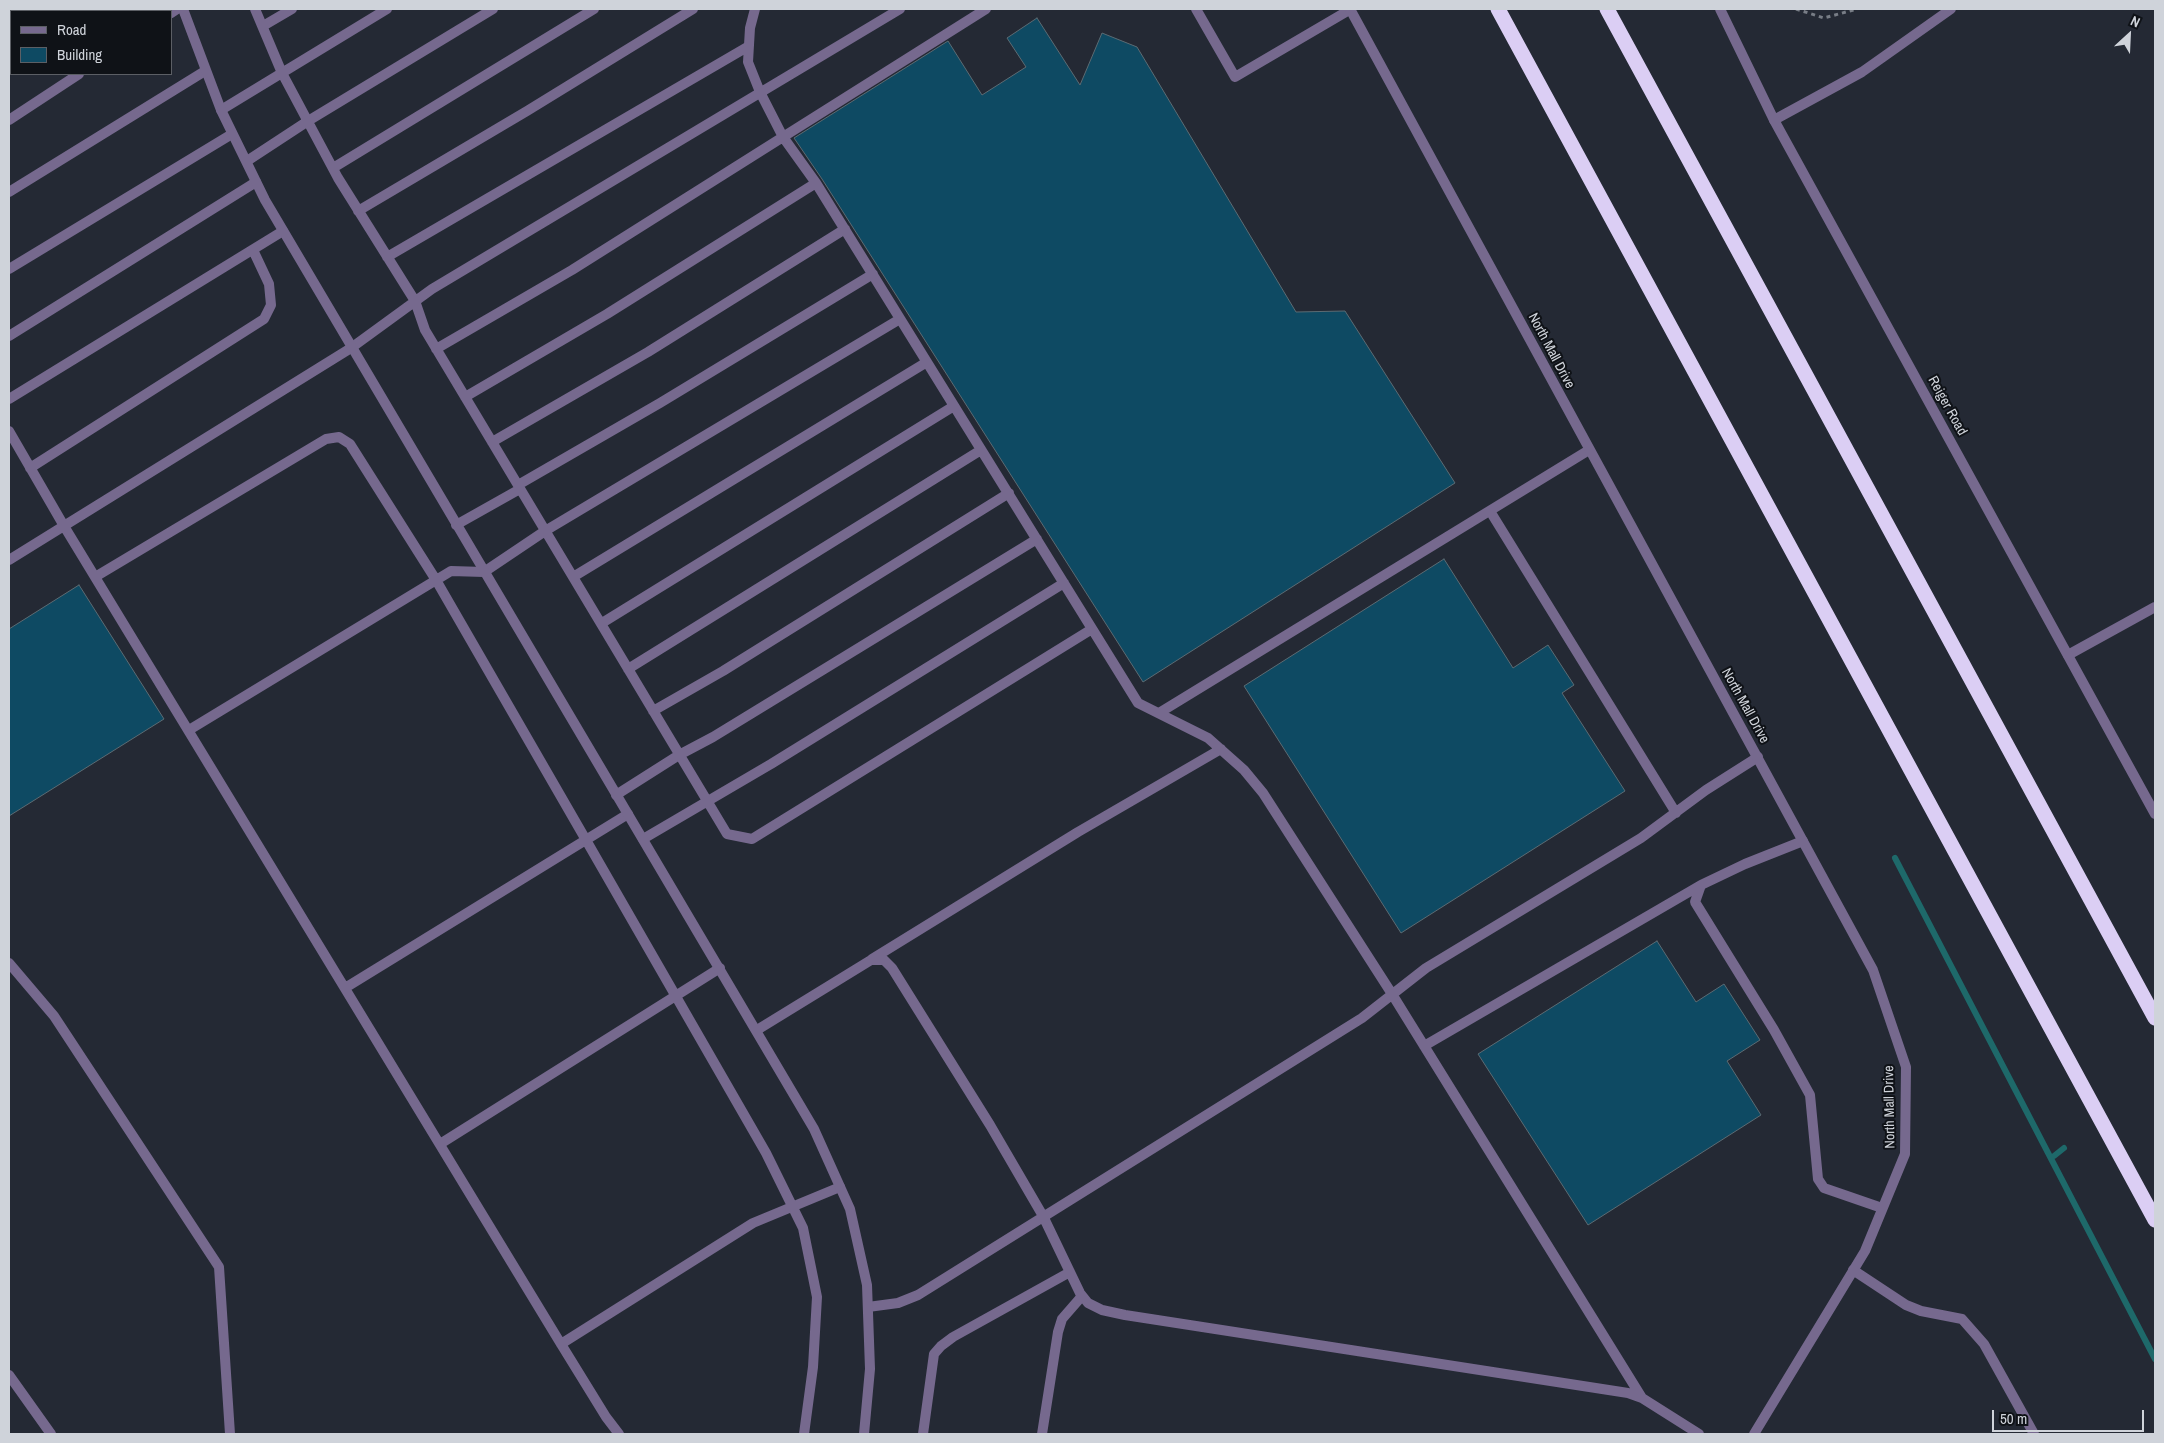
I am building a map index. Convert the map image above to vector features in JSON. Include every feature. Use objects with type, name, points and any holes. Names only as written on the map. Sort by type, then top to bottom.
[{"type":"highway","points":[[1498,9],[2155,1220]]},
{"type":"highway","points":[[1607,9],[2155,1018]]},
{"type":"street","points":[[183,9],[221,110],[256,182],[283,231],[814,1129],[850,1209],[867,1285],[870,1369],[864,1434]]},
{"type":"street","points":[[256,9],[282,73],[332,168],[414,301],[425,330],[436,349],[727,834],[752,838],[1092,629]]},
{"type":"street","points":[[263,26],[292,9]]},
{"type":"street","points":[[221,110],[387,9]]},
{"type":"street","points":[[247,161],[308,121],[493,9]]},
{"type":"street","points":[[332,168],[594,9]]},
{"type":"street","points":[[358,211],[527,111],[693,9]]},
{"type":"street","points":[[755,9],[750,28],[748,62],[760,92],[783,137],[816,183],[845,229],[1138,703],[1208,738],[1244,770],[1263,793],[1392,994],[1642,1398]]},
{"type":"street","points":[[9,560],[351,348],[432,289],[900,9]]},
{"type":"street","points":[[436,349],[572,270],[986,9]]},
{"type":"street","points":[[1196,9],[1235,77],[1350,9]]},
{"type":"street","name":"North Mall Drive","points":[[1350,9],[1873,970],[1906,1067],[1905,1154],[1865,1251],[1754,1434]]},
{"type":"street","name":"Reiger Road","points":[[1720,9],[1774,120],[2155,814]]},
{"type":"street","points":[[1774,120],[1862,72],[1952,9]]},
{"type":"street","points":[[387,257],[749,46]]},
{"type":"street","points":[[9,192],[206,71]]},
{"type":"street","points":[[9,120],[77,75]]},
{"type":"street","points":[[9,269],[232,134]]},
{"type":"street","points":[[9,336],[256,182]]},
{"type":"street","points":[[465,397],[607,314],[816,183]]},
{"type":"street","points":[[492,442],[648,352],[845,229]]},
{"type":"street","points":[[9,399],[283,231]]},
{"type":"street","points":[[30,468],[264,319],[271,305],[269,284],[253,250]]},
{"type":"street","points":[[456,525],[873,274]]},
{"type":"street","points":[[189,730],[450,571],[484,572],[546,531],[900,319]]},
{"type":"street","points":[[573,577],[927,362]]},
{"type":"street","points":[[602,623],[954,406]]},
{"type":"street","points":[[9,431],[64,526],[561,1344],[606,1417],[619,1434]]},
{"type":"street","points":[[95,577],[326,439],[340,437],[350,444],[436,580],[766,1153],[803,1228],[817,1297],[813,1367],[804,1434]]},
{"type":"street","points":[[628,668],[981,450]]},
{"type":"street","points":[[1159,713],[1589,450]]},
{"type":"street","points":[[653,711],[723,671],[1008,493]]},
{"type":"street","points":[[1490,511],[1676,813]]},
{"type":"street","points":[[616,795],[679,754],[713,738],[1037,540]]},
{"type":"street","points":[[643,839],[771,764],[1064,584]]},
{"type":"street","points":[[2068,656],[2155,607]]},
{"type":"street","points":[[757,1030],[1078,832],[1221,749]]},
{"type":"street","points":[[868,1306],[898,1303],[918,1295],[1362,1018],[1426,968],[1641,838],[1706,790],[1758,757]]},
{"type":"street","points":[[345,988],[628,814]]},
{"type":"street","points":[[1424,1046],[1701,885],[1745,864],[1803,841]]},
{"type":"street","points":[[1701,885],[1695,902],[1774,1030],[1810,1095],[1818,1179],[1824,1188],[1882,1208]]},
{"type":"street","points":[[871,960],[884,960],[892,968],[990,1125],[1043,1216],[1082,1296],[1088,1304],[1102,1310],[1124,1315],[1628,1393],[1642,1398],[1699,1434]]},
{"type":"street","points":[[9,963],[54,1016],[219,1267],[230,1434]]},
{"type":"street","points":[[440,1144],[720,968]]},
{"type":"street","points":[[561,1344],[753,1223],[840,1187]]},
{"type":"street","points":[[1853,1270],[1906,1305],[1921,1311],[1962,1319],[1984,1344],[2034,1434]]},
{"type":"street","points":[[923,1434],[934,1354],[941,1346],[953,1337],[1070,1272]]},
{"type":"street","points":[[1042,1434],[1058,1332],[1062,1319],[1082,1296]]},
{"type":"street","points":[[9,1375],[51,1434]]},
{"type":"path","points":[[1796,9],[1824,18],[1856,9]]},
{"type":"building","points":[[1037,18],[1080,85],[1102,33],[1137,47],[1296,312],[1345,311],[1455,483],[1143,682],[794,138],[948,41],[982,95],[1026,67],[1007,38]]},
{"type":"building","points":[[1444,559],[1513,668],[1548,645],[1574,685],[1562,693],[1625,791],[1401,933],[1244,686]]},
{"type":"building","points":[[79,585],[164,719],[9,816],[9,629]]},
{"type":"building","points":[[1657,941],[1696,1002],[1724,984],[1760,1040],[1727,1061],[1761,1115],[1588,1225],[1478,1054]]},
{"type":"waterway","points":[[1895,858],[2155,1359]]},
{"type":"waterway","points":[[2054,1156],[2064,1148]]}]
